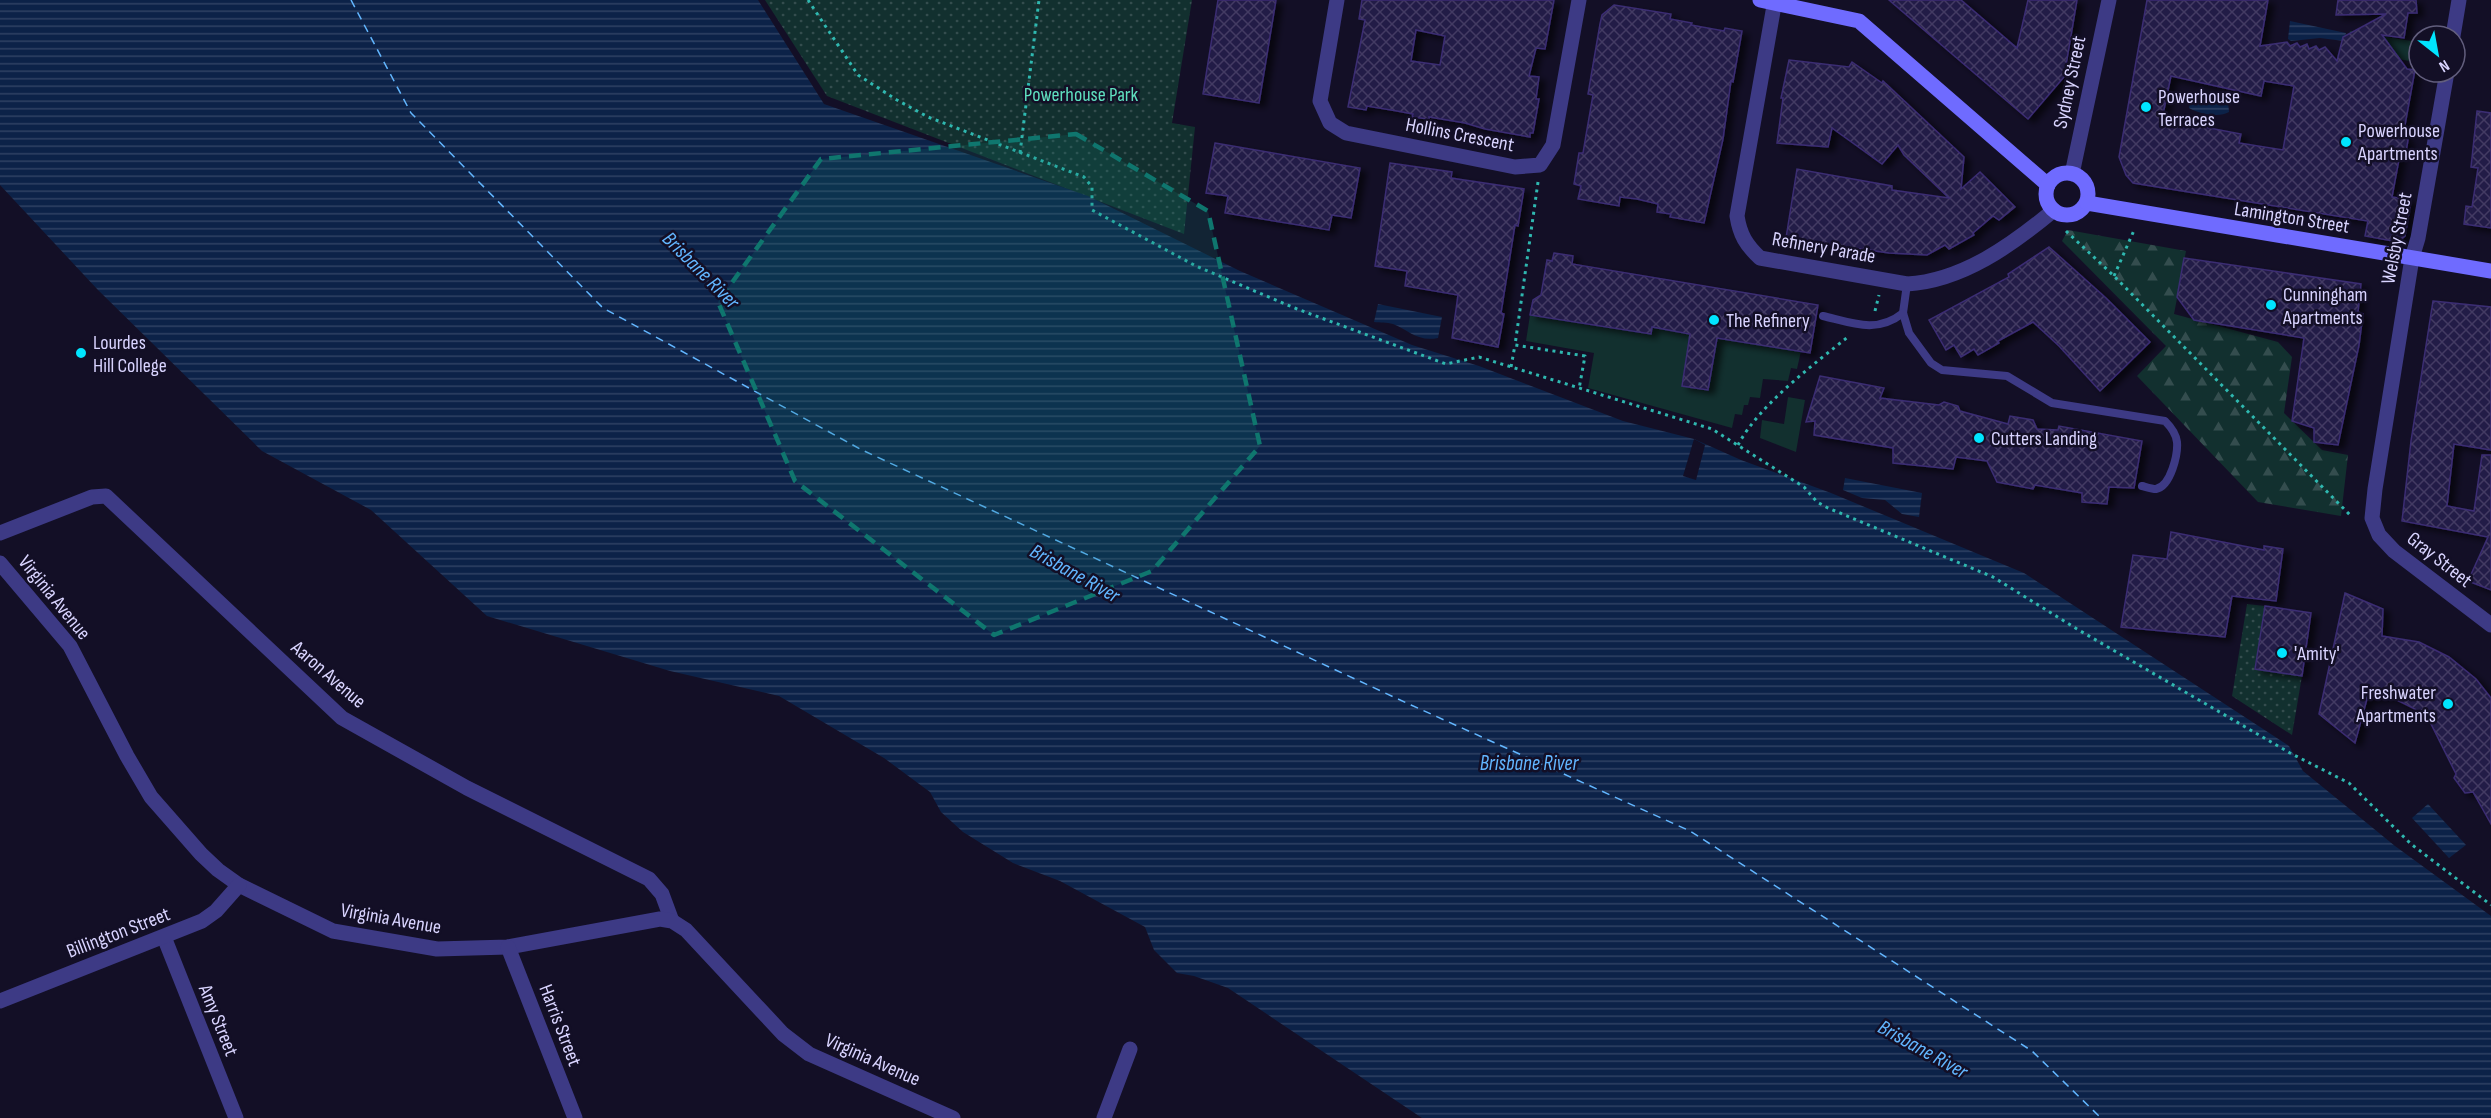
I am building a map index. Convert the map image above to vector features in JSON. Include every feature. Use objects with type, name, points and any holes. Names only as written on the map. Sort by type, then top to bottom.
[{"type":"street","name":"Hollins Crescent","points":[[1337,0],[1320,101],[1330,123],[1346,133],[1504,165],[1515,167],[1540,165]]},
{"type":"street","points":[[1540,165],[1554,145],[1579,0]]},
{"type":"street","name":"Sydney Street","points":[[2072,174],[2109,0]]},
{"type":"street","points":[[2455,24],[2459,0]]},
{"type":"street","points":[[1770,1],[1859,21],[2048,185]]},
{"type":"street","name":"Refinery Parade","points":[[1770,1],[1737,216],[1740,232],[1747,246],[1760,258],[1907,284],[1926,283],[1970,267],[1993,254],[2054,210]]},
{"type":"street","name":"Welsby Street","points":[[2372,518],[2412,258],[2418,238],[2445,84]]},
{"type":"street","points":[[2058,175],[2078,176],[2088,190],[2087,203],[2078,213],[2059,214],[2046,198],[2048,185],[2058,175]]},
{"type":"street","name":"Lamington Street","points":[[2087,203],[2491,271]]},
{"type":"street","name":"Aaron Avenue","points":[[0,533],[92,497],[106,496],[342,718],[467,788],[649,879],[662,894],[672,921]]},
{"type":"street","name":"Gray Street","points":[[2372,518],[2379,535],[2394,551],[2491,625]]},
{"type":"street","name":"Virginia Avenue","points":[[0,563],[70,646],[151,797],[201,854],[239,885],[333,931],[437,950],[508,947],[660,919],[672,921],[686,930],[783,1034],[809,1054],[953,1118]]},
{"type":"street","name":"Billington Street","points":[[0,1001],[202,921],[216,911],[239,885]]},
{"type":"street","name":"Amy Street","points":[[164,937],[236,1118]]},
{"type":"street","name":"Harris Street","points":[[508,947],[575,1118]]},
{"type":"street","points":[[1104,1118],[1130,1049]]},
{"type":"lane","points":[[1907,284],[1903,313],[1909,333],[1931,363],[1942,369],[2007,376],[2052,403],[2165,421],[2173,430],[2177,442],[2171,474],[2165,484],[2156,489],[2142,486]]},
{"type":"lane","points":[[1823,316],[1877,326],[1892,322],[1903,313]]},
{"type":"path","points":[[808,0],[858,75],[928,117],[1084,177],[1092,187],[1092,210],[1237,285],[1446,364],[1479,357],[1712,429],[1804,487],[1817,502],[1828,508],[1993,577],[2077,629],[2290,753],[2349,783],[2411,844],[2491,905]]},
{"type":"path","points":[[1020,153],[1039,0]]},
{"type":"path","points":[[1511,367],[1540,165]]},
{"type":"path","points":[[2114,276],[2141,213]]},
{"type":"path","points":[[2066,231],[2114,276],[2351,516]]},
{"type":"path","points":[[1738,446],[1747,427],[1779,396],[1872,318],[1883,279]]},
{"type":"path","points":[[1515,345],[1585,356],[1580,389]]},
{"type":"highlighted area","points":[[1076,134],[1208,211],[1260,446],[1152,571],[994,635],[795,481],[718,302],[821,159]]},
{"type":"green space","name":"Powerhouse Park","points":[[765,0],[1192,0],[1172,123],[1195,127],[1184,234],[827,96]]},
{"type":"green space","points":[[2350,31],[2407,40],[2407,61],[2347,50]]},
{"type":"green space","points":[[2068,230],[2186,251],[2174,314],[2278,342],[2292,357],[2284,413],[2322,450],[2348,455],[2341,516],[2258,502],[2137,376],[2166,346],[2062,241]]},
{"type":"green space","points":[[1530,315],[1573,322],[1574,316],[1577,317],[1577,323],[1596,326],[1598,320],[1607,327],[1650,334],[1652,327],[1690,334],[1682,386],[1708,390],[1717,338],[1801,351],[1797,369],[1791,368],[1788,381],[1763,379],[1760,398],[1750,397],[1748,405],[1744,405],[1742,415],[1735,414],[1732,428],[1588,388],[1594,353],[1526,341]]},
{"type":"green space","points":[[1788,397],[1805,400],[1796,452],[1760,438],[1762,420],[1784,424]]},
{"type":"green space","points":[[2247,604],[2265,606],[2255,669],[2302,676],[2292,735],[2232,696]]},
{"type":"water","name":"Brisbane River","points":[[0,0],[758,0],[824,104],[1088,196],[1240,271],[1412,345],[1479,366],[1623,421],[1694,439],[2024,573],[2289,746],[2303,771],[2395,846],[2491,916],[2491,1118],[1422,1118],[1228,988],[1194,976],[1177,973],[1154,950],[1145,927],[1060,881],[1013,863],[963,832],[941,812],[930,792],[884,758],[779,696],[670,671],[487,616],[371,510],[262,451],[98,290],[0,185]]},
{"type":"water","points":[[2290,21],[2346,33],[2344,41],[2320,38],[2291,41],[2288,39]]},
{"type":"water","points":[[2195,96],[2228,102],[2229,112],[2215,115],[2193,110],[2189,108],[2190,100]]},
{"type":"water","points":[[1378,304],[1442,317],[1438,338],[1419,337],[1393,324],[1374,322]]},
{"type":"water","points":[[1845,478],[1922,493],[1919,517],[1902,514],[1885,500],[1862,498],[1843,490]]},
{"type":"water","points":[[2428,804],[2466,845],[2449,858],[2412,818]]},
{"type":"pier","points":[[1694,439],[1705,445],[1696,480],[1683,476]]},
{"type":"building","points":[[1218,0],[1276,0],[1259,103],[1203,94]]},
{"type":"building","points":[[1362,0],[1554,0],[1545,49],[1536,48],[1529,76],[1539,77],[1536,99],[1539,99],[1533,133],[1530,133],[1530,137],[1465,123],[1429,117],[1429,119],[1412,117],[1413,114],[1367,106],[1366,110],[1348,107],[1365,20],[1359,19]],"holes":[[[1416,30],[1445,36],[1440,65],[1411,61]]]},
{"type":"building","points":[[1889,0],[1961,0],[2017,48],[2028,0],[2077,0],[2064,77],[2028,119]]},
{"type":"building","points":[[2147,0],[2268,0],[2260,46],[2287,42],[2290,46],[2297,43],[2300,47],[2307,44],[2309,49],[2316,46],[2319,50],[2325,47],[2337,61],[2343,37],[2386,14],[2336,15],[2338,0],[2416,0],[2417,13],[2408,13],[2404,38],[2382,35],[2407,69],[2407,84],[2412,84],[2403,136],[2408,140],[2406,152],[2400,154],[2392,197],[2411,200],[2405,236],[2398,242],[2365,236],[2368,221],[2133,183],[2126,175],[2119,157]],"holes":[[[2171,76],[2261,96],[2264,81],[2294,86],[2283,150],[2239,143],[2241,134],[2162,119]]]},
{"type":"building","points":[[1614,5],[1671,14],[1670,19],[1692,23],[1691,25],[1724,31],[1725,28],[1742,31],[1733,82],[1731,81],[1723,139],[1704,223],[1670,217],[1671,214],[1657,212],[1658,204],[1637,199],[1620,197],[1619,206],[1578,199],[1581,186],[1574,184],[1579,153],[1583,153],[1593,95],[1588,94],[1600,24],[1602,15]]},
{"type":"building","points":[[1789,60],[1849,67],[1852,62],[1882,83],[1883,81],[1964,157],[1961,189],[1980,172],[2015,207],[1999,220],[1993,216],[1973,233],[1974,235],[1949,249],[1945,245],[1927,255],[1889,253],[1786,238],[1797,169],[1892,186],[1892,190],[1949,198],[1904,155],[1898,145],[1882,164],[1832,128],[1828,147],[1777,143],[1783,98],[1781,98]]},
{"type":"building","points":[[2477,111],[2491,113],[2491,228],[2464,224],[2466,206],[2472,207],[2478,168],[2471,167]]},
{"type":"building","points":[[1215,143],[1360,168],[1351,218],[1332,215],[1329,230],[1225,213],[1228,196],[1206,193]]},
{"type":"building","points":[[1390,163],[1452,172],[1451,178],[1524,189],[1518,226],[1515,225],[1498,347],[1452,338],[1458,295],[1405,286],[1407,271],[1375,266]]},
{"type":"building","points":[[2049,247],[2106,298],[2150,342],[2100,391],[2059,346],[2033,322],[1978,355],[1974,349],[1961,357],[1954,345],[1946,350],[1929,320],[2009,277],[2008,274]]},
{"type":"building","name":"The Refinery","points":[[1554,253],[1573,256],[1572,264],[1818,305],[1810,353],[1717,338],[1708,390],[1682,386],[1690,334],[1652,327],[1651,334],[1530,315],[1533,300],[1541,295],[1547,260],[1552,261]]},
{"type":"building","name":"Cunningham Apartments","points":[[2184,258],[2361,284],[2358,312],[2363,314],[2359,345],[2338,445],[2314,442],[2314,428],[2292,421],[2304,338],[2194,320],[2177,297]]},
{"type":"building","points":[[2433,301],[2491,307],[2491,450],[2454,444],[2447,506],[2474,511],[2482,455],[2491,455],[2491,590],[2468,581],[2488,537],[2402,521],[2411,441]]},
{"type":"building","name":"Cutters Landing","points":[[1820,376],[1884,388],[1880,398],[1939,405],[1944,402],[1958,406],[1960,411],[2008,424],[2010,416],[2033,420],[2037,429],[2058,430],[2059,426],[2142,441],[2134,488],[2109,487],[2107,504],[2082,502],[2082,493],[2035,485],[2033,489],[1997,482],[1987,461],[1956,457],[1953,469],[1893,463],[1893,448],[1814,435],[1815,421],[1806,422]]},
{"type":"building","points":[[2171,532],[2264,550],[2264,546],[2283,549],[2276,601],[2232,596],[2225,637],[2121,627],[2133,555],[2167,559]]},
{"type":"building","name":"Freshwater Apartments","points":[[2345,593],[2383,609],[2382,636],[2419,642],[2449,657],[2476,679],[2491,698],[2491,824],[2473,792],[2465,793],[2454,778],[2456,774],[2431,724],[2415,709],[2391,697],[2367,699],[2355,743],[2319,714]]},
{"type":"building","name":"'Amity'","points":[[2265,606],[2311,613],[2302,676],[2255,669]]},
{"type":"ferry route","points":[[351,0],[411,113],[603,308],[862,450],[1411,705],[1690,831],[2032,1051],[2101,1118]]},
{"type":"place","name":"Powerhouse Terraces","points":[[2146,107]]},
{"type":"place","name":"Powerhouse Apartments","points":[[2346,142]]},
{"type":"place","name":"Cunningham Apartments","points":[[2271,305]]},
{"type":"place","name":"The Refinery","points":[[1714,320]]},
{"type":"place","name":"Lourdes Hill College","points":[[81,353]]},
{"type":"place","name":"Cutters Landing","points":[[1979,438]]},
{"type":"place","name":"'Amity'","points":[[2282,653]]},
{"type":"place","name":"Freshwater Apartments","points":[[2448,704]]}]
